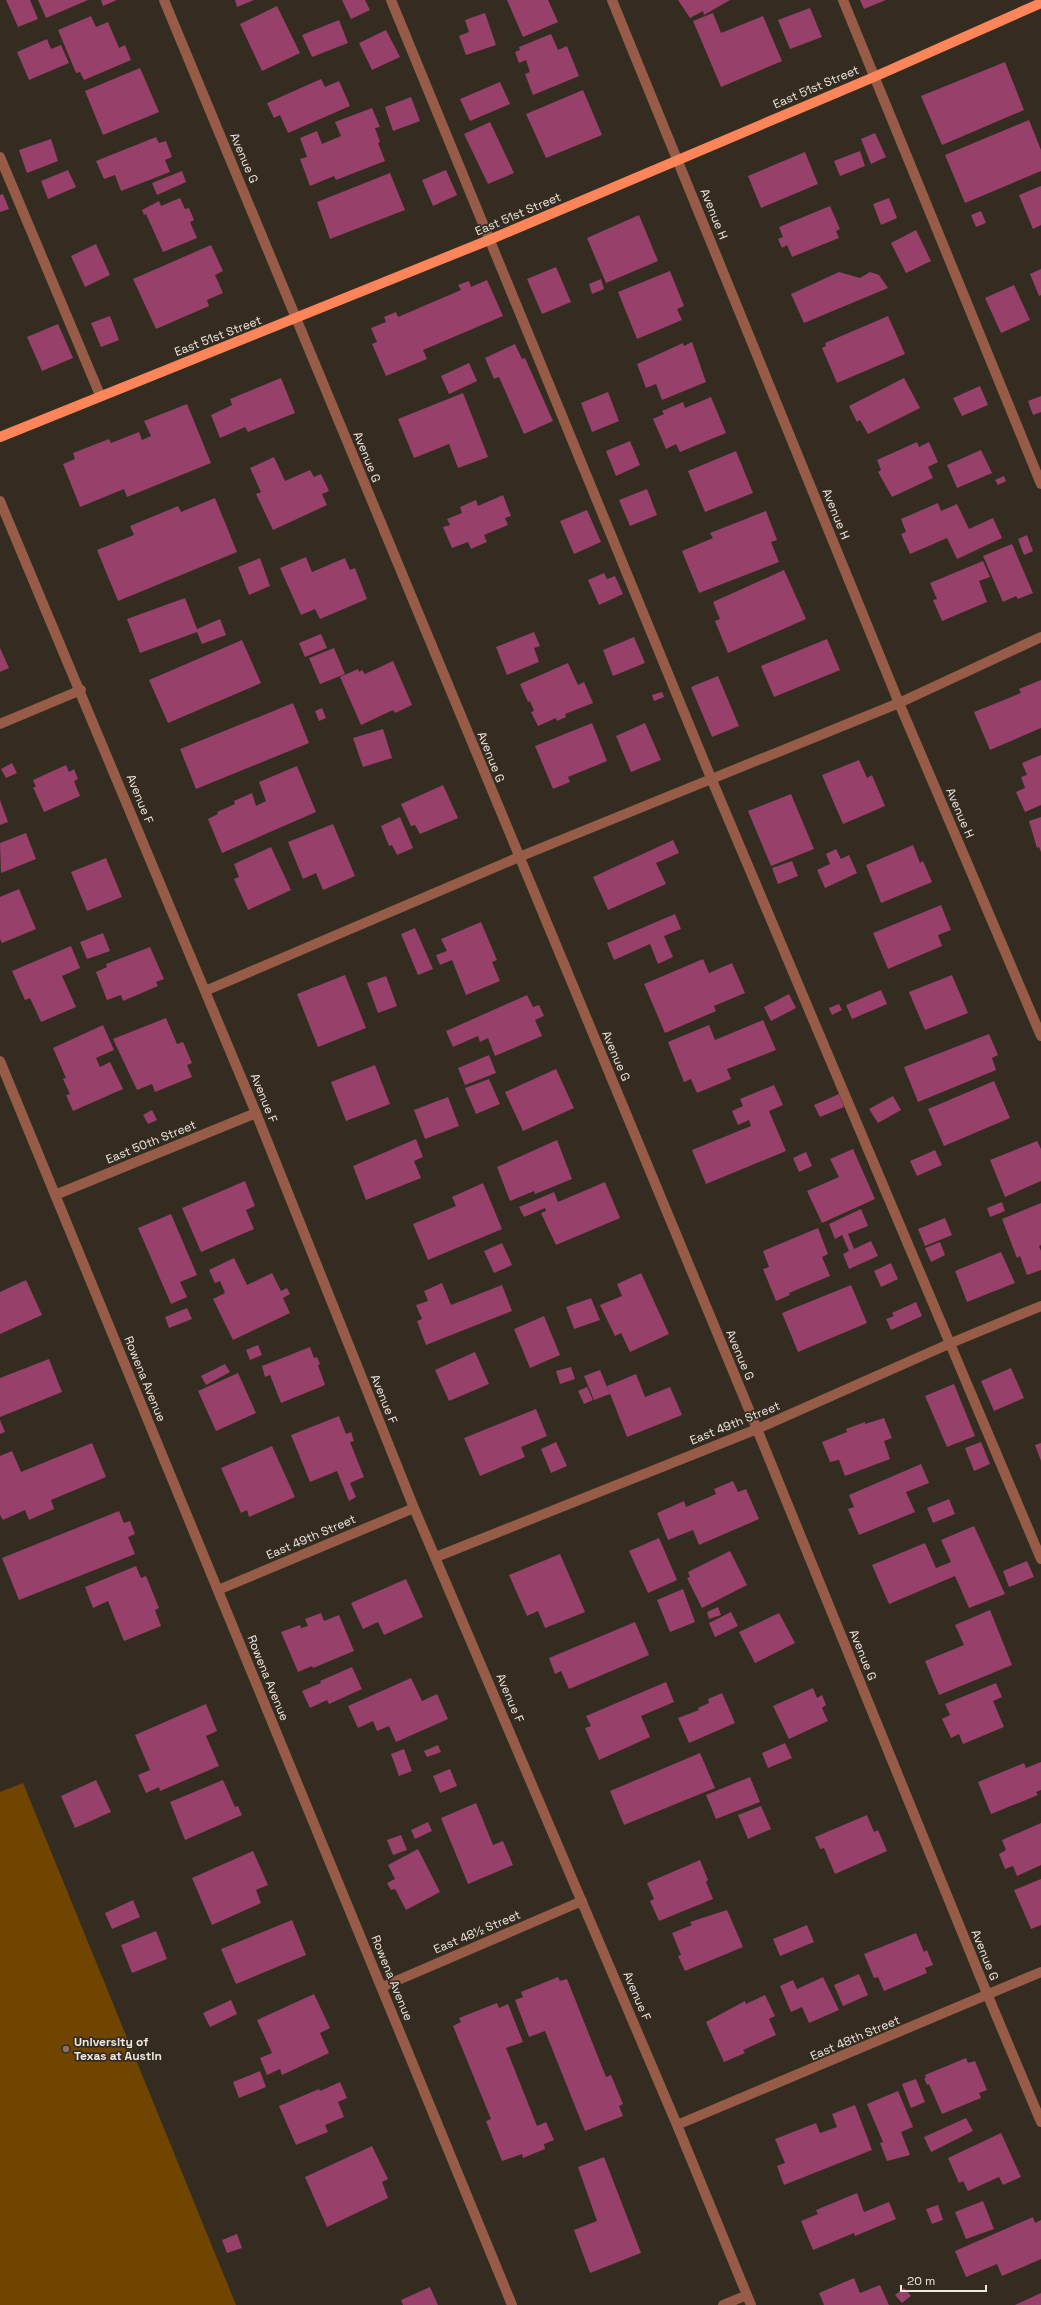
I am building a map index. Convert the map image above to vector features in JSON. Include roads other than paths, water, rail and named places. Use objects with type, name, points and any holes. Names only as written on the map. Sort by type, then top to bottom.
[{"type":"main road","name":"East 51st Street","points":[[0,438],[100,395],[296,319],[489,240],[874,77],[1041,3]]},
{"type":"street","name":"Avenue G","points":[[164,0],[757,1429],[988,1996],[1041,2122]]},
{"type":"street","points":[[391,0],[711,778],[1041,1559]]},
{"type":"street","name":"Avenue H","points":[[612,0],[899,703],[1041,1036]]},
{"type":"street","points":[[843,0],[1041,484]]},
{"type":"street","points":[[0,157],[100,395]]},
{"type":"street","name":"Avenue F","points":[[0,501],[81,690],[256,1113],[414,1508],[677,2125],[751,2305]]},
{"type":"street","points":[[205,992],[519,857],[899,703],[1041,638]]},
{"type":"street","points":[[0,724],[81,690]]},
{"type":"street","name":"Rowena Avenue","points":[[0,1063],[512,2305]]},
{"type":"street","name":"East 50th Street","points":[[55,1195],[256,1113]]},
{"type":"street","name":"East 49th Street","points":[[436,1558],[757,1429],[951,1343],[1041,1306]]},
{"type":"street","name":"East 49th Street","points":[[218,1590],[414,1508]]},
{"type":"street","name":"East 48½ Street","points":[[382,1987],[582,1901]]},
{"type":"street","name":"East 48th Street","points":[[677,2125],[988,1996],[1041,1972]]},
{"type":"street","points":[[723,2305],[746,2295]]},
{"type":"place","name":"University of Texas at Austin","points":[[66,2049]]}]
